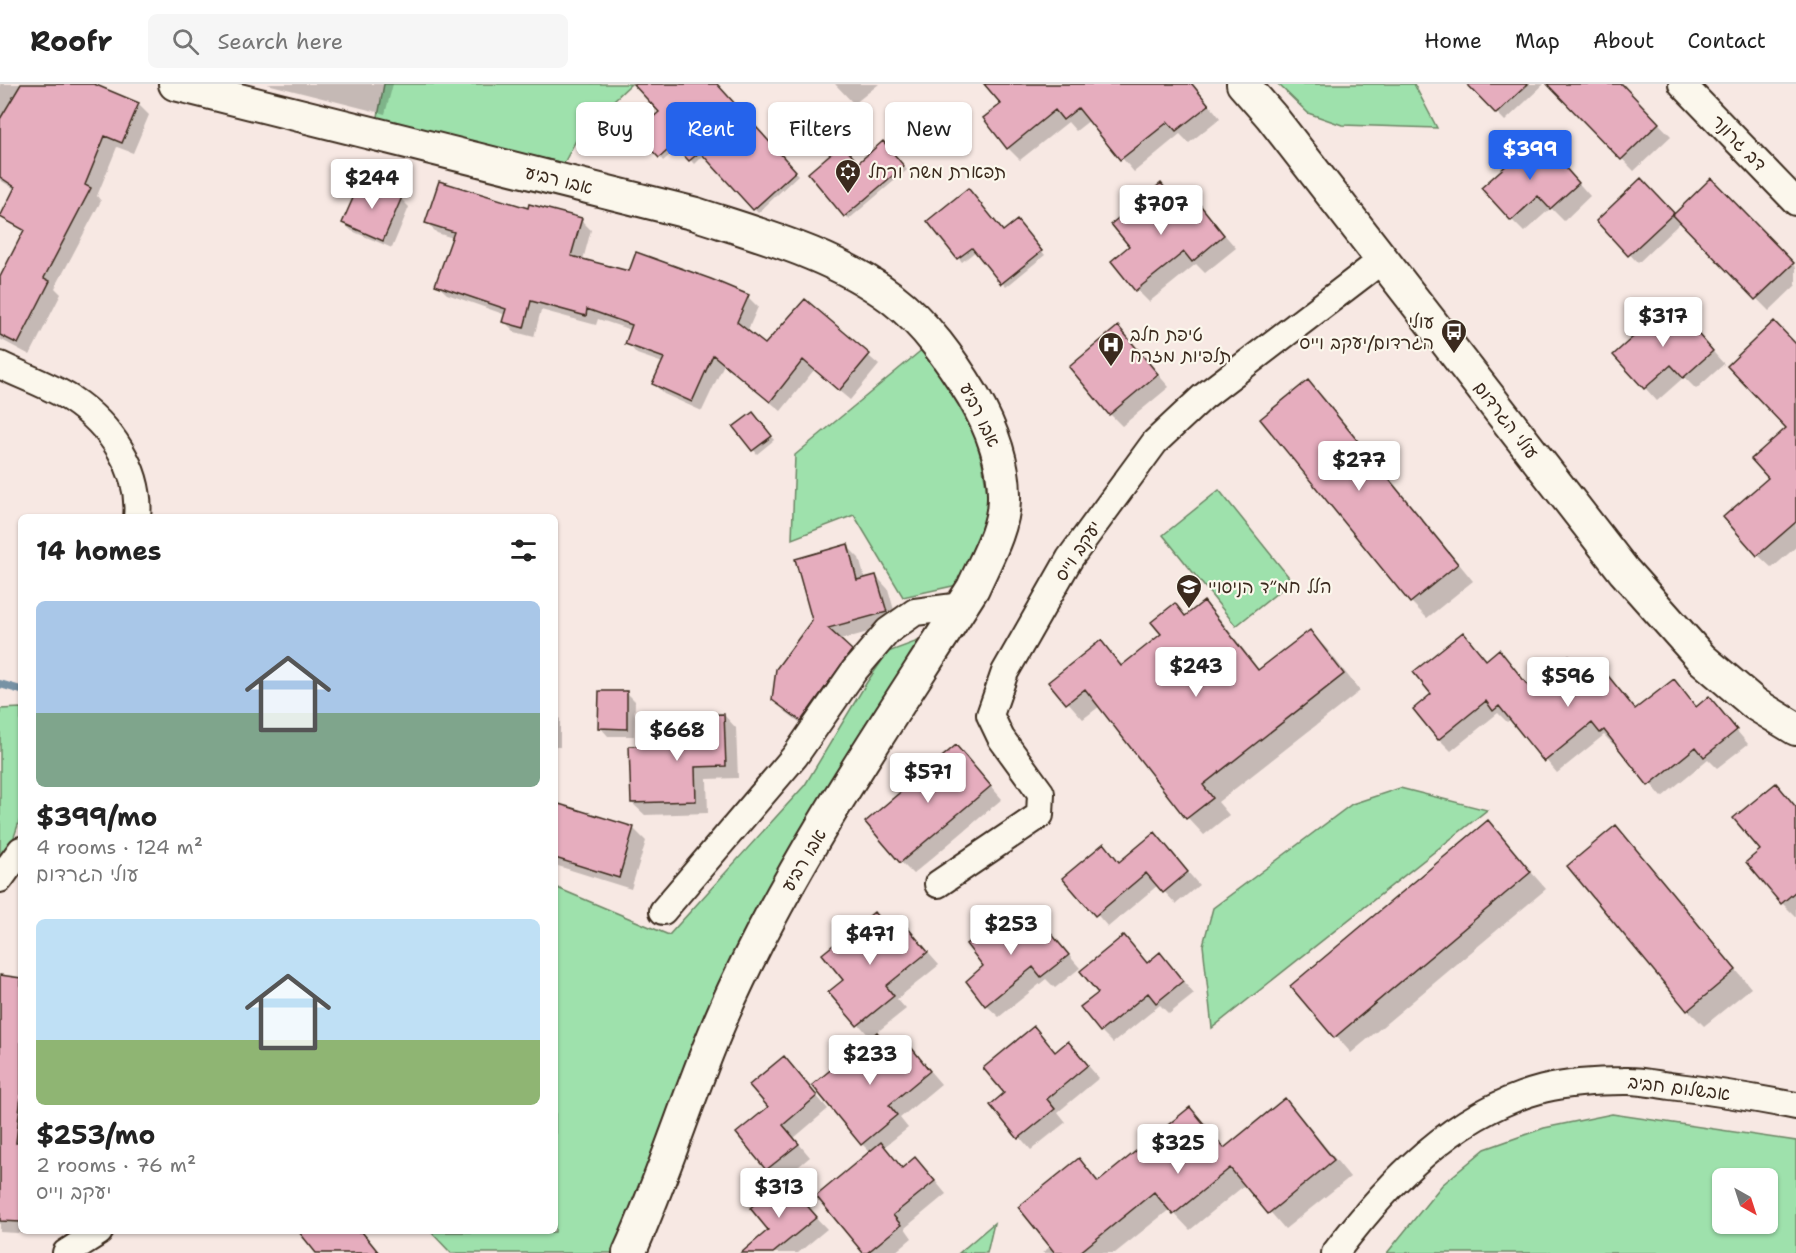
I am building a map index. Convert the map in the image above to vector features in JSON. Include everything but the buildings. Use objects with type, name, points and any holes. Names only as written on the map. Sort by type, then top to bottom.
[{"type":"street","name":"אבו רביע","points":[[175,84],[696,214],[780,242],[824,260],[858,276],[893,299],[925,328],[956,367],[995,438],[1002,467],[1005,499],[1000,524],[973,588],[851,779],[779,901],[739,979],[693,1084],[628,1253]]},
{"type":"street","name":"עולי הגרדום","points":[[1243,84],[1271,116],[1624,571],[1710,665],[1755,704],[1796,729]]},
{"type":"street","name":"דב גרונר","points":[[1682,84],[1796,202]]},
{"type":"street","name":"יעקב וייס","points":[[938,884],[1040,816],[1041,793],[1001,738],[990,715],[1005,672],[1077,548],[1155,442],[1203,397],[1382,260]]},
{"type":"street","points":[[0,365],[69,397],[96,418],[116,442],[133,476],[137,514]]},
{"type":"street","points":[[663,911],[795,756],[854,671],[888,631],[915,612],[962,606]]},
{"type":"street","points":[[0,879],[18,854]]},
{"type":"street","name":"אבשלום חביב","points":[[1335,1253],[1384,1192],[1417,1160],[1446,1137],[1474,1119],[1508,1102],[1543,1089],[1626,1080],[1712,1091],[1796,1106]]},
{"type":"street","points":[[66,1253],[96,1234]]},
{"type":"green space","points":[[384,84],[631,84],[612,102],[576,102],[576,140],[564,163],[377,122]]},
{"type":"green space","points":[[1278,84],[1414,84],[1437,128],[1342,125],[1308,113]]},
{"type":"green space","points":[[924,348],[966,403],[982,462],[990,511],[957,585],[903,597],[854,515],[792,539],[795,455]]},
{"type":"green space","points":[[1219,490],[1292,581],[1236,626],[1163,535]]},
{"type":"green space","points":[[923,639],[616,1253],[451,1253],[433,1234],[558,1234],[558,888],[669,935],[805,785],[867,682],[888,652]]},
{"type":"green space","points":[[18,708],[18,825],[12,843],[0,859],[0,709]]},
{"type":"green space","points":[[1400,788],[1487,810],[1212,1028],[1203,945],[1213,908],[1352,804]]},
{"type":"green space","points":[[1612,1114],[1796,1141],[1796,1253],[1387,1253],[1442,1185],[1485,1149],[1544,1128]]},
{"type":"green space","points":[[994,1223],[987,1253],[959,1253]]},
{"type":"waterway","points":[[0,684],[18,689]]},
{"type":"place","name":"תפארת משה ורחל","points":[[848,195]]},
{"type":"place","name":"עולי הגרדום/יעקב וייס","points":[[1454,355]]},
{"type":"place","name":"טיפת חלב תלפיות מזרח","points":[[1111,368]]},
{"type":"place","name":"הלל חמ״ד הניסויי","points":[[1189,610]]}]
